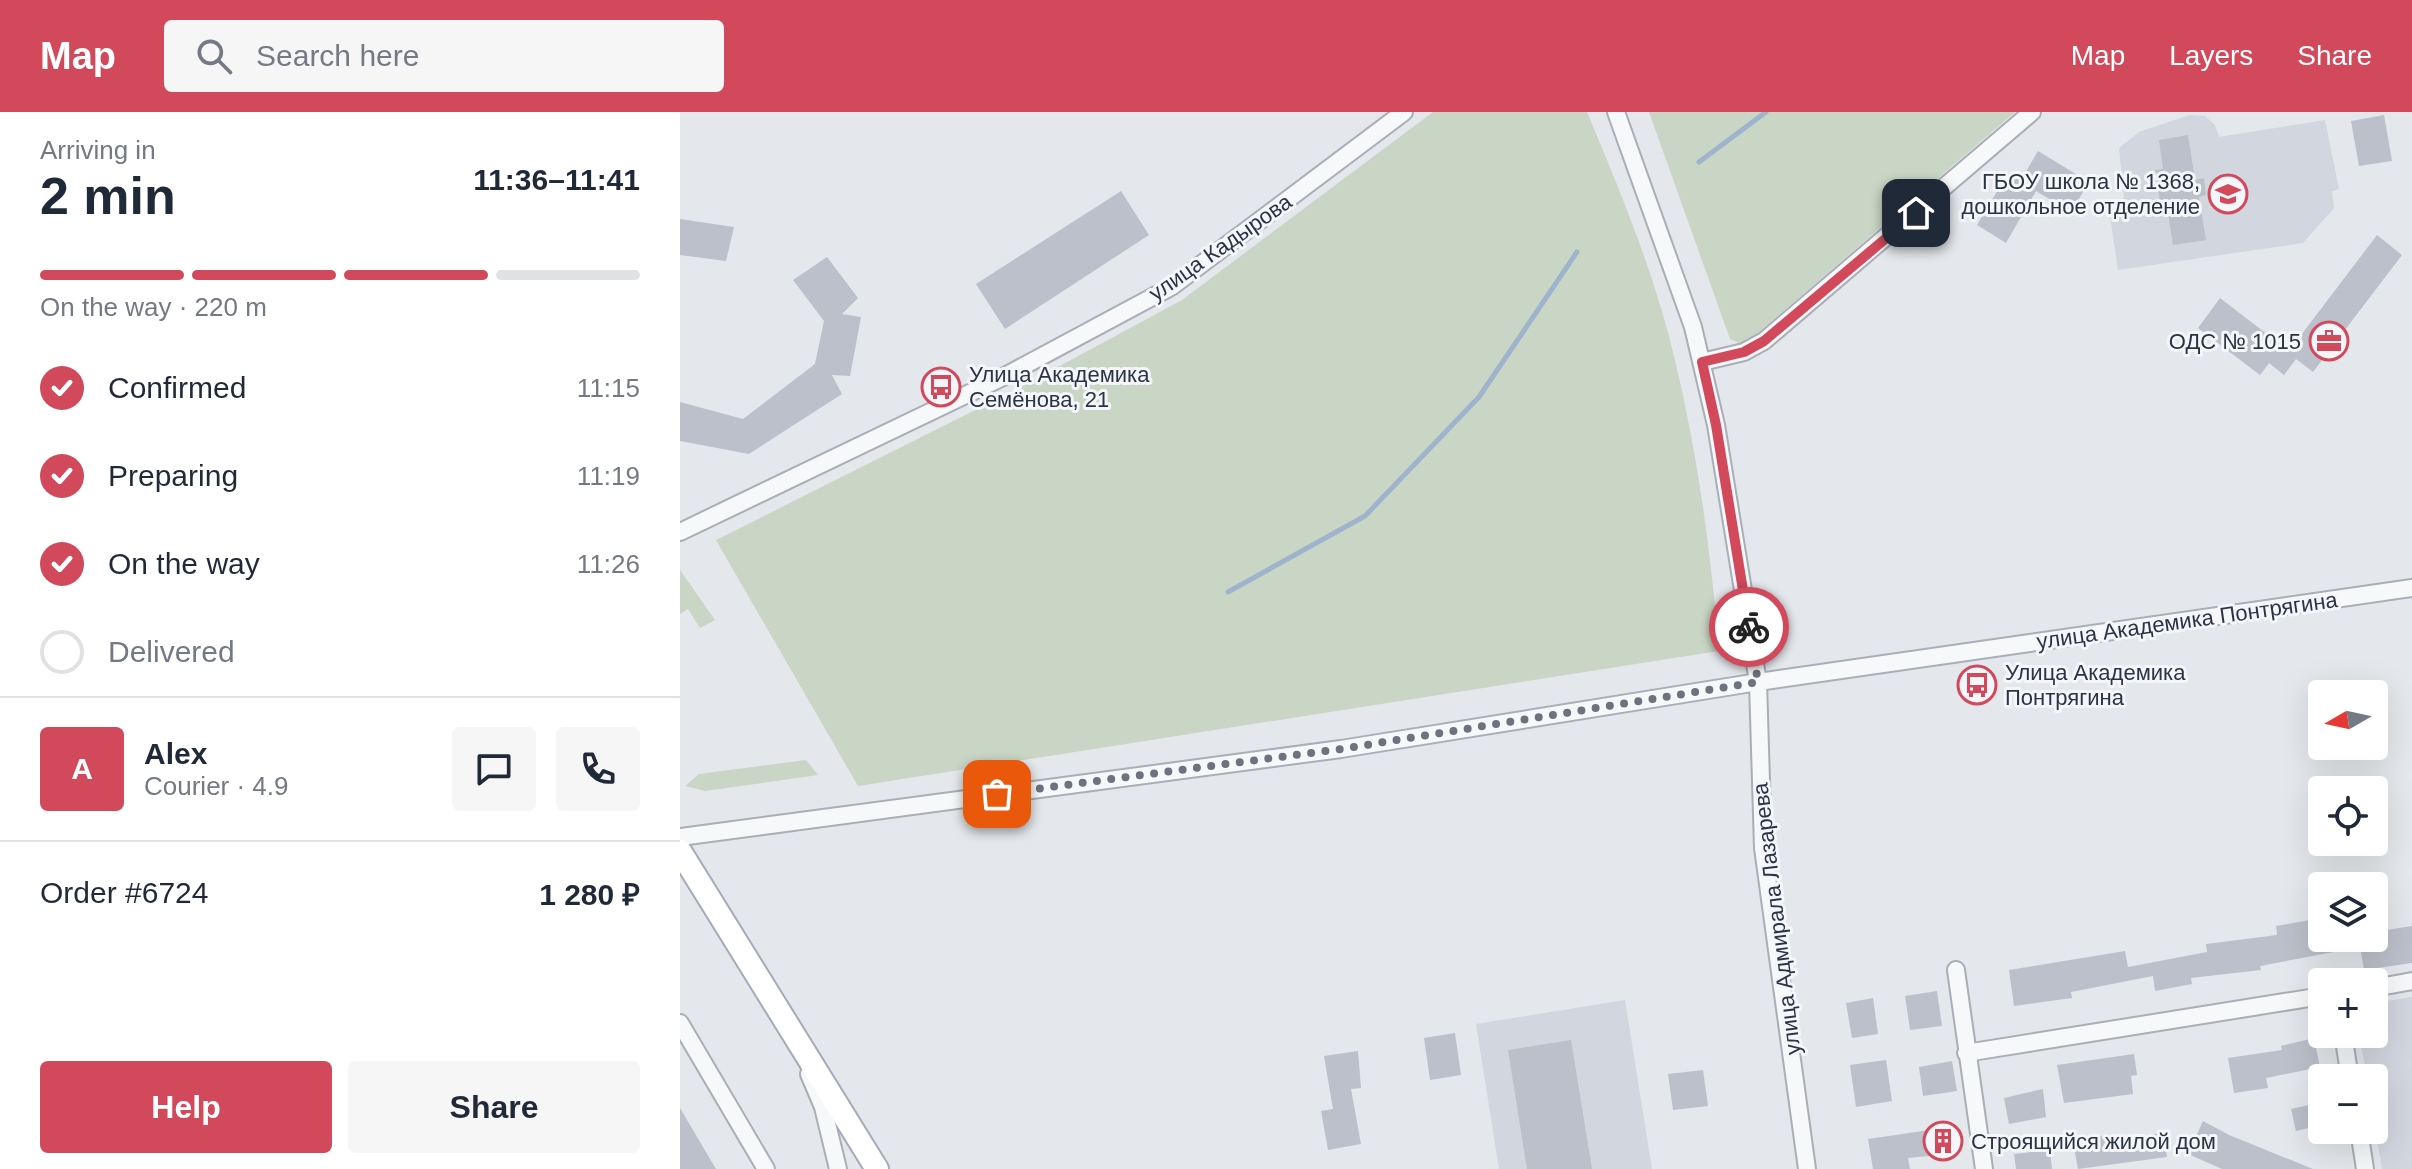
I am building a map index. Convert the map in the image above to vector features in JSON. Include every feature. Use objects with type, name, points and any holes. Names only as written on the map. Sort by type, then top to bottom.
[{"type":"main road","points":[[680,851],[877,1169]]},
{"type":"street","name":"улица Кадырова","points":[[680,532],[1003,377],[1171,287],[1404,112]]},
{"type":"street","name":"улица Адмирала Лазарева","points":[[1616,112],[1671,262],[1702,362],[1716,425],[1758,682],[1763,848],[1807,1169]]},
{"type":"street","points":[[1702,362],[1744,352],[1776,333],[2032,112]]},
{"type":"street","name":"улица Академика Понтрягина","points":[[680,837],[1341,749],[1758,682],[2412,588]]},
{"type":"street","points":[[1956,970],[1984,1169]]},
{"type":"street","points":[[2388,985],[2412,981]]},
{"type":"street","points":[[1966,1053],[2308,998]]},
{"type":"street","points":[[680,1023],[766,1169]]},
{"type":"street","points":[[790,1029],[823,1107],[838,1169]]},
{"type":"street","points":[[2361,1144],[2365,1169]]},
{"type":"shaded area","name":"ГБОУ школа № 1368, дошкольное отделение","points":[[2190,115],[2205,116],[2215,125],[2219,137],[2325,120],[2339,189],[2332,191],[2334,208],[2303,243],[2118,270],[2110,216],[2124,197],[2119,148],[2139,132]]},
{"type":"shaded area","points":[[2412,997],[2412,1169],[2382,1169],[2378,1144],[2388,1144],[2388,1064],[2364,1064],[2362,1048],[2388,1048],[2388,1001]]},
{"type":"shaded area","points":[[1625,1000],[1652,1169],[1499,1169],[1476,1024]]},
{"type":"green space","points":[[1433,112],[1587,112],[1647,266],[1675,360],[1703,505],[1719,651],[858,786],[716,540],[1019,388],[1182,300]]},
{"type":"green space","points":[[1649,112],[2015,112],[1744,345],[1730,339]]},
{"type":"green space","points":[[680,570],[715,620],[700,628],[688,609],[680,614]]},
{"type":"green space","points":[[806,760],[818,775],[705,791],[685,786],[699,774]]},
{"type":"building","points":[[2384,115],[2392,161],[2359,166],[2351,121]]},
{"type":"building","points":[[2188,135],[2195,180],[2204,178],[2206,195],[2199,197],[2206,240],[2173,245],[2168,213],[2162,214],[2155,170],[2163,169],[2159,140]]},
{"type":"building","points":[[2038,151],[2089,182],[2071,212],[2036,191],[2006,243],[1977,225],[2008,173],[2021,180]]},
{"type":"building","points":[[1121,191],[1149,235],[1005,329],[976,284]]},
{"type":"building","points":[[680,219],[734,227],[726,261],[680,255]]},
{"type":"building","points":[[2377,235],[2402,255],[2313,372],[2296,359],[2284,375],[2269,363],[2260,375],[2198,328],[2220,298],[2289,351]]},
{"type":"building","points":[[827,257],[858,298],[842,314],[861,317],[850,376],[832,375],[842,394],[749,454],[680,441],[680,402],[743,419],[815,364],[824,321],[793,280]]},
{"type":"building","points":[[2308,920],[2308,952],[2334,952],[2260,966],[2261,970],[2191,978],[2192,984],[2155,991],[2153,976],[2071,992],[2072,998],[2014,1006],[2009,970],[2125,951],[2128,967],[2207,952],[2206,944],[2277,935],[2276,926]]},
{"type":"building","points":[[2412,926],[2412,963],[2364,968],[2361,952],[2388,952],[2388,930]]},
{"type":"building","points":[[1937,991],[1942,1026],[1910,1030],[1905,996]]},
{"type":"building","points":[[1873,998],[1878,1034],[1852,1038],[1846,1003]]},
{"type":"building","points":[[1455,1033],[1461,1075],[1430,1080],[1424,1038]]},
{"type":"building","points":[[2308,1039],[2308,1048],[2316,1048],[2319,1064],[2308,1064],[2308,1069],[2266,1078],[2268,1088],[2234,1093],[2228,1058],[2282,1050],[2281,1046]]},
{"type":"building","points":[[1571,1040],[1592,1169],[1527,1169],[1508,1050]]},
{"type":"building","points":[[1358,1051],[1361,1088],[1351,1089],[1361,1144],[1328,1150],[1321,1111],[1333,1109],[1324,1056]]},
{"type":"building","points":[[2134,1054],[2137,1075],[2131,1076],[2133,1094],[2064,1103],[2057,1065]]},
{"type":"building","points":[[1886,1060],[1892,1101],[1856,1107],[1850,1065]]},
{"type":"building","points":[[1952,1061],[1957,1091],[1923,1096],[1919,1067]]},
{"type":"building","points":[[1703,1070],[1708,1106],[1673,1110],[1668,1074]]},
{"type":"building","points":[[2043,1089],[2046,1117],[2009,1124],[2004,1098]]},
{"type":"building","points":[[2308,1105],[2308,1128],[2296,1131],[2291,1109]]},
{"type":"building","points":[[680,1108],[716,1169],[680,1169]]},
{"type":"building","points":[[2203,1121],[2229,1135],[2313,1169],[2222,1169],[2188,1154]]},
{"type":"building","points":[[1957,1126],[1959,1153],[1908,1158],[1910,1169],[1873,1169],[1868,1139]]},
{"type":"building","points":[[2163,1133],[2167,1157],[2078,1169],[2073,1142],[2110,1134],[2112,1140]]},
{"type":"building","points":[[2050,1150],[2052,1169],[2016,1169],[2014,1154]]},
{"type":"waterway","points":[[1699,162],[1766,112]]},
{"type":"waterway","points":[[1228,592],[1365,516],[1479,397],[1577,252]]},
{"type":"way so far","points":[[997,794],[1341,749],[1758,682],[1749,627]]},
{"type":"place","name":"ГБОУ школа № 1368, дошкольное отделение","points":[[2228,194]]},
{"type":"place","name":"ОДС № 1015","points":[[2329,341]]},
{"type":"place","name":"Улица Академика Семёнова, 21","points":[[941,387]]},
{"type":"place","name":"Улица Академика Понтрягина","points":[[1977,685]]},
{"type":"place","name":"Строящийся жилой дом","points":[[1943,1141]]},
{"type":"route","points":[[1749,627],[1716,425],[1702,362],[1744,352],[1764,341],[1798,316],[1916,213]]}]
